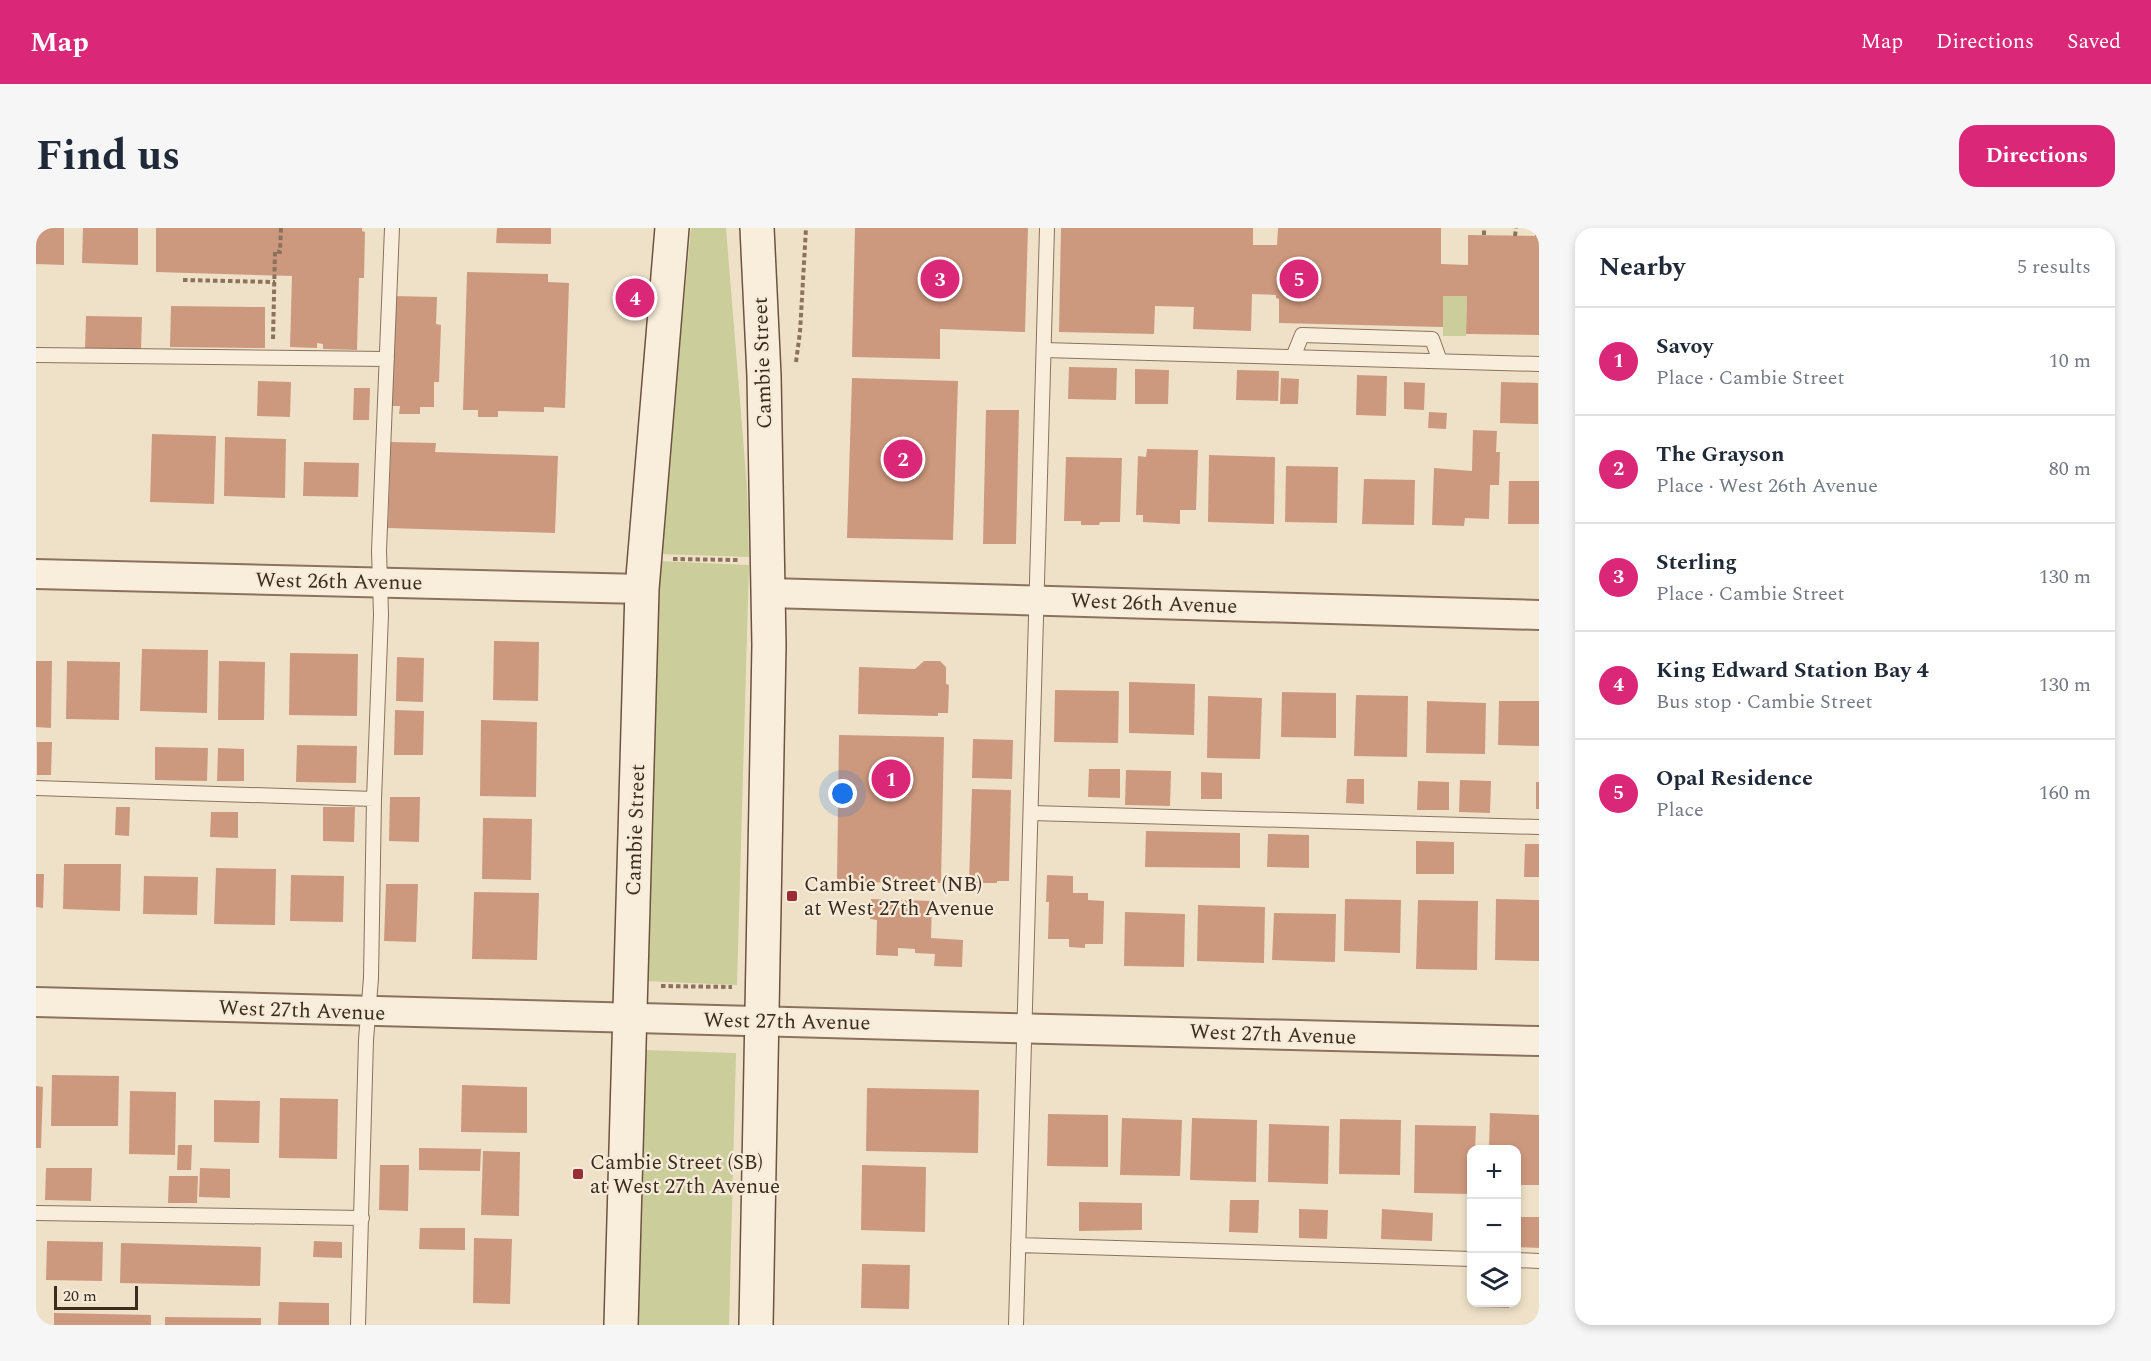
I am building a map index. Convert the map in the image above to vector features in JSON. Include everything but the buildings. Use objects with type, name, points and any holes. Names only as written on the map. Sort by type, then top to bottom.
[{"type":"main road","name":"Cambie Street","points":[[621,1325],[642,589],[672,228]]},
{"type":"main road","name":"Cambie Street","points":[[756,1325],[769,593],[766,542],[764,376],[757,228]]},
{"type":"street","name":"West 26th Avenue","points":[[36,574],[642,589]]},
{"type":"street","name":"West 26th Avenue","points":[[769,593],[1539,615]]},
{"type":"street","name":"West 27th Avenue","points":[[36,1002],[1539,1041]]},
{"type":"lane","points":[[358,1325],[371,978],[374,799],[381,614],[379,583],[392,228]]},
{"type":"lane","points":[[1016,1325],[1047,228]]},
{"type":"lane","points":[[1293,357],[1302,335],[1431,339],[1440,361]]},
{"type":"lane","points":[[1044,350],[1539,364]]},
{"type":"lane","points":[[36,355],[387,359]]},
{"type":"lane","points":[[36,788],[374,799]]},
{"type":"lane","points":[[1031,813],[1539,827]]},
{"type":"lane","points":[[36,1213],[362,1218]]},
{"type":"lane","points":[[1018,1245],[1467,1259]]},
{"type":"lane","points":[[1521,1260],[1539,1261]]},
{"type":"path","points":[[273,358],[275,251],[280,252],[281,228]]},
{"type":"path","points":[[1484,228],[1484,235]]},
{"type":"path","points":[[1515,236],[1516,228]]},
{"type":"path","points":[[1537,228],[1537,236]]},
{"type":"path","points":[[183,280],[275,282]]},
{"type":"path","points":[[666,559],[738,560]]},
{"type":"path","points":[[657,986],[736,987]]},
{"type":"green space","points":[[691,228],[726,228],[747,487],[749,557],[660,554]]},
{"type":"green space","points":[[1443,296],[1467,296],[1466,336],[1443,336]]},
{"type":"green space","points":[[659,561],[749,565],[737,985],[645,981]]},
{"type":"green space","points":[[645,1050],[736,1053],[729,1325],[638,1325]]},
{"type":"place","name":"Sterling","points":[[940,279]]},
{"type":"place","name":"Opal Residence","points":[[1299,279]]},
{"type":"place","name":"King Edward Station Bay 4","points":[[635,298]]},
{"type":"place","name":"The Grayson","points":[[903,459]]},
{"type":"place","name":"Savoy","points":[[891,779]]},
{"type":"place","name":"Cambie Street (NB) at West 27th Avenue","points":[[792,896]]},
{"type":"place","name":"Cambie Street (SB) at West 27th Avenue","points":[[578,1174]]}]
